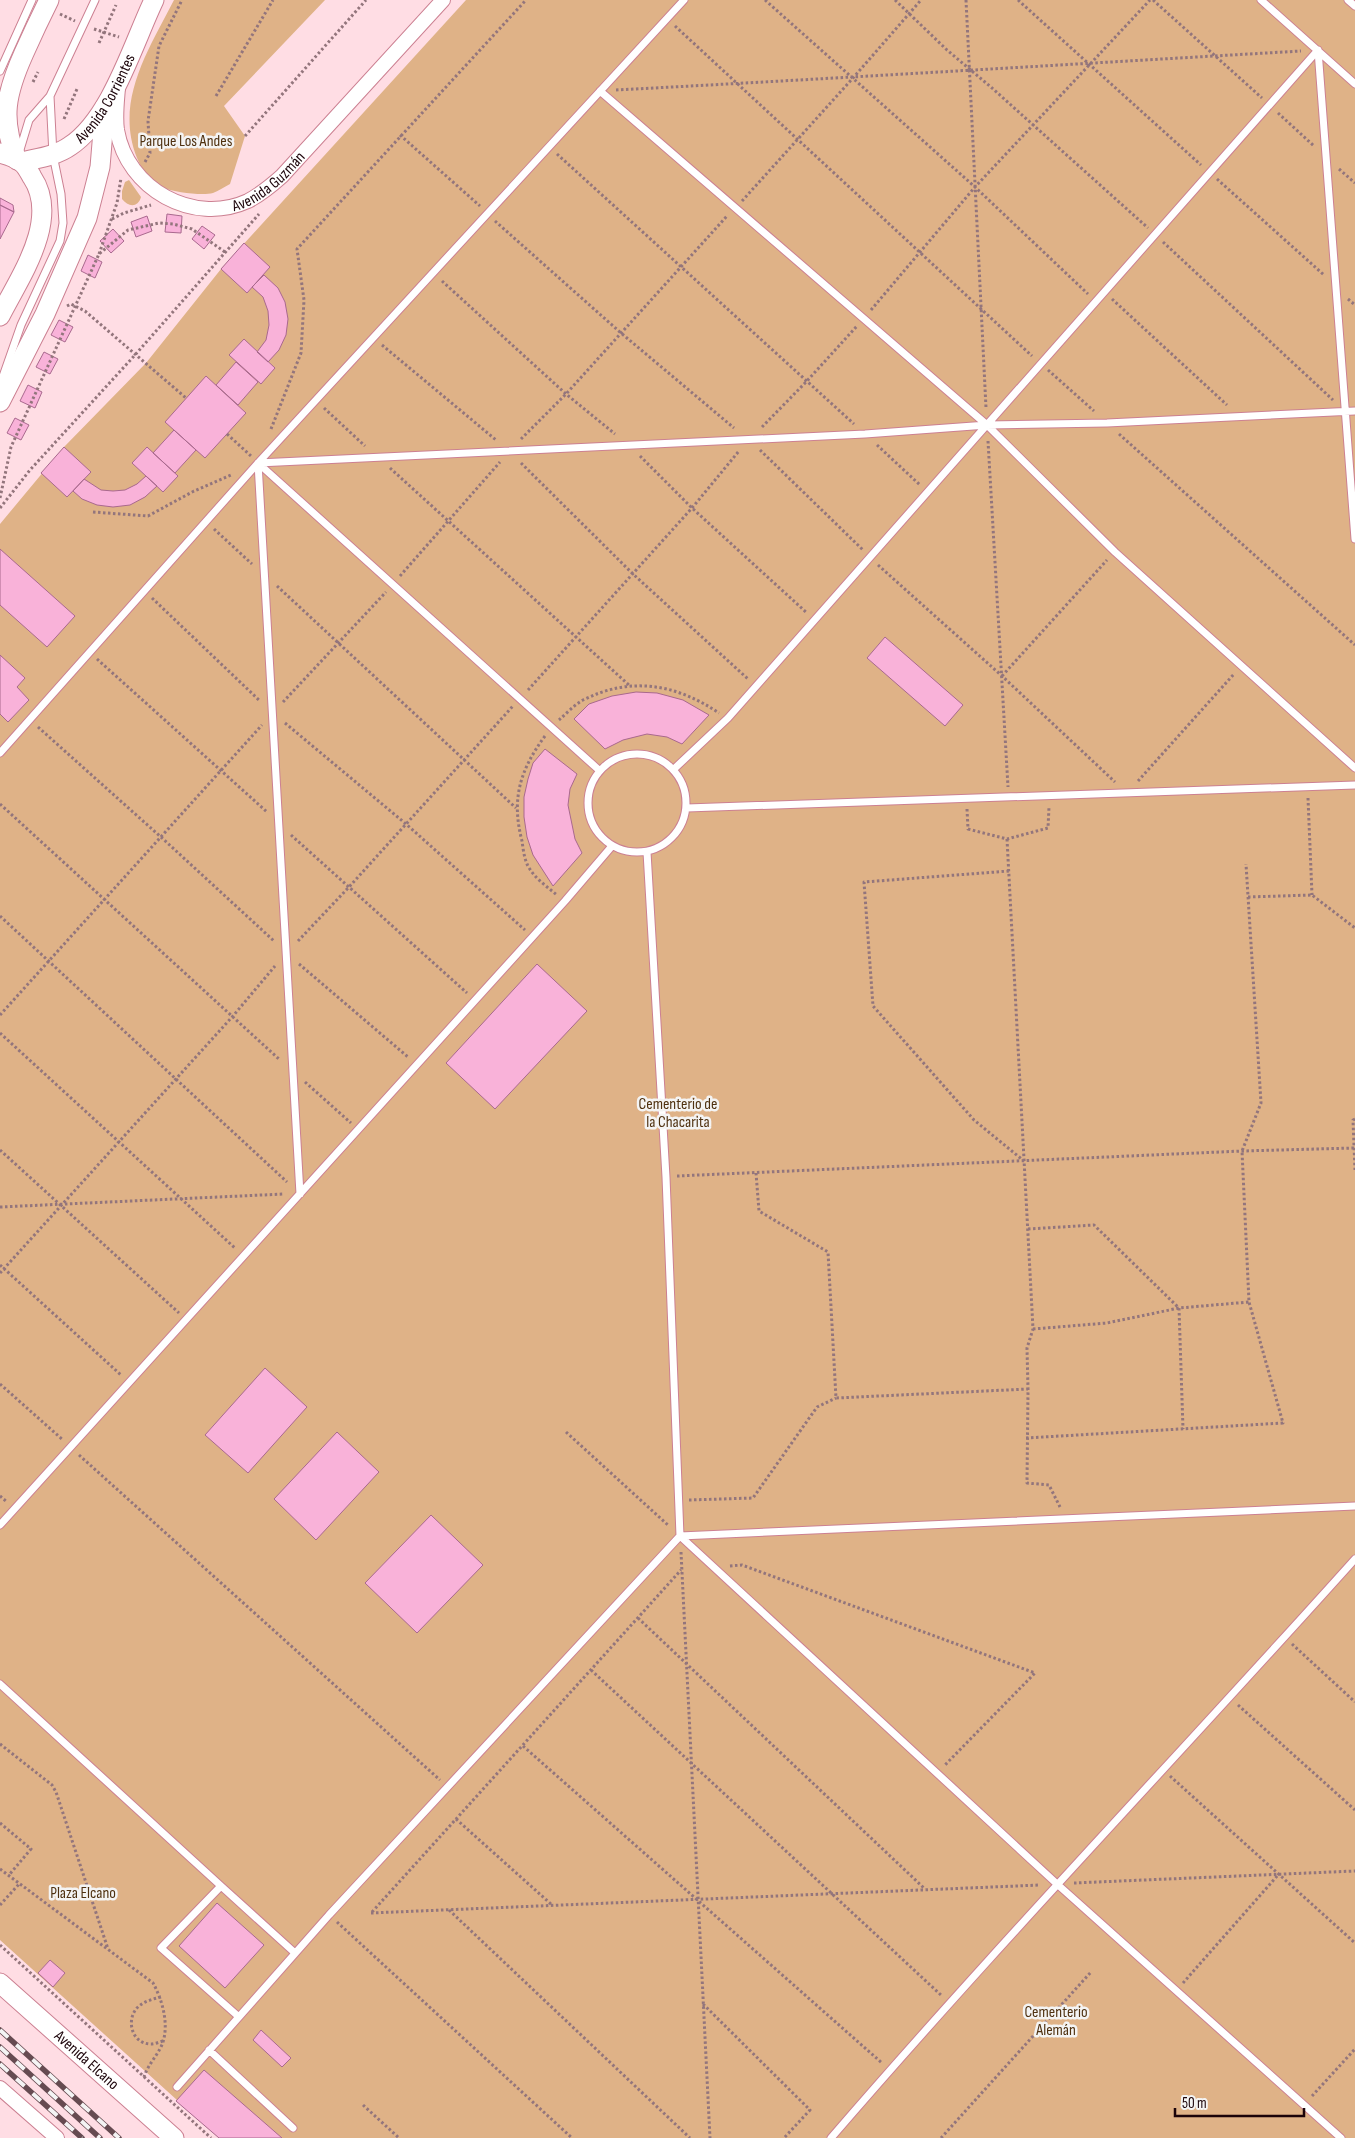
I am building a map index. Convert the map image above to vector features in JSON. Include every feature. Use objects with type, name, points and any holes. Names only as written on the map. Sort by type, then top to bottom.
[{"type":"main road","points":[[0,316],[34,250],[40,230],[42,212],[36,182],[20,161],[7,133],[4,82],[49,0]]},
{"type":"main road","name":"Avenida Corrientes","points":[[20,161],[53,154],[80,138],[105,107],[154,0]]},
{"type":"main road","points":[[0,402],[45,314],[87,218],[100,167],[105,107]]},
{"type":"main road","points":[[0,152],[20,161]]},
{"type":"main road","name":"Avenida Elcano","points":[[0,1983],[174,2138]]},
{"type":"street","name":"Avenida Guzmán","points":[[119,78],[116,104],[117,130],[125,154],[138,176],[150,188],[178,204],[211,209],[227,207],[248,201],[266,190],[442,0]]},
{"type":"street","points":[[0,2088],[57,2138]]},
{"type":"lane","points":[[4,82],[32,0]]},
{"type":"lane","points":[[20,161],[29,120],[50,96],[95,0]]},
{"type":"lane","points":[[0,753],[258,463],[684,0]]},
{"type":"lane","points":[[1261,0],[1355,84]]},
{"type":"lane","points":[[1348,0],[1355,6]]},
{"type":"lane","points":[[674,769],[728,718],[1318,50]]},
{"type":"lane","points":[[1318,50],[1355,538]]},
{"type":"lane","points":[[600,91],[986,425],[1115,552],[1355,768]]},
{"type":"lane","points":[[0,385],[21,325],[60,241],[63,216],[61,194],[53,154],[50,96]]},
{"type":"lane","points":[[258,463],[866,434],[986,425],[1107,423],[1355,411]]},
{"type":"lane","points":[[258,463],[300,1194]]},
{"type":"lane","points":[[258,463],[600,771]]},
{"type":"lane","points":[[641,755],[650,755],[674,769],[684,787],[687,808],[674,837],[647,852],[629,852],[612,846],[593,825],[588,797],[600,771],[623,756],[641,755]]},
{"type":"lane","points":[[687,808],[1355,785]]},
{"type":"lane","points":[[0,1526],[128,1382],[533,937],[612,846]]},
{"type":"lane","points":[[647,852],[666,1177],[680,1536],[1056,1884],[1341,2138]]},
{"type":"lane","points":[[177,2087],[329,1915],[680,1536],[1355,1506]]},
{"type":"lane","points":[[831,2138],[1056,1884],[1164,1770],[1355,1559]]},
{"type":"lane","points":[[0,1684],[295,1953]]},
{"type":"lane","points":[[220,1886],[161,1948],[239,2017]]},
{"type":"lane","points":[[209,2050],[292,2128]]},
{"type":"path","points":[[138,176],[150,153],[148,121],[159,46],[182,0]]},
{"type":"path","points":[[216,96],[274,0]]},
{"type":"path","points":[[245,136],[366,0]]},
{"type":"path","points":[[269,436],[301,353],[304,300],[297,249],[526,0]]},
{"type":"path","points":[[765,0],[975,187],[1096,301]]},
{"type":"path","points":[[895,0],[969,70],[1033,124],[1155,234],[1345,412]]},
{"type":"path","points":[[0,1015],[162,838],[272,713],[338,644],[449,522],[509,451],[566,394],[797,140],[921,0]]},
{"type":"path","points":[[966,0],[986,425],[1009,798]]},
{"type":"path","points":[[1018,0],[1355,305]]},
{"type":"path","points":[[0,1273],[233,1016],[286,952],[406,824],[633,574],[749,440],[864,319],[975,187],[1151,0],[1355,183]]},
{"type":"path","points":[[99,43],[116,5]]},
{"type":"path","points":[[666,19],[1041,364],[1355,645]]},
{"type":"path","points":[[600,91],[1318,50]]},
{"type":"path","points":[[400,135],[621,333],[749,440],[870,558],[1002,676],[1127,794],[1242,666]]},
{"type":"path","points":[[549,147],[928,492]]},
{"type":"path","points":[[0,498],[11,447],[99,254],[112,220],[117,203],[125,154]]},
{"type":"path","points":[[112,220],[142,206],[163,203],[178,204]]},
{"type":"path","points":[[0,508],[30,470],[135,355],[264,208]]},
{"type":"path","points":[[99,254],[128,230],[159,223],[173,224],[192,229],[225,252]]},
{"type":"path","points":[[1104,292],[1240,417]]},
{"type":"path","points":[[1351,301],[1355,297]]},
{"type":"path","points":[[45,314],[71,304],[85,311],[186,398]]},
{"type":"path","points":[[373,338],[509,451],[633,574],[756,686]]},
{"type":"path","points":[[316,401],[630,686]]},
{"type":"path","points":[[93,512],[148,516],[194,491],[258,463],[227,434]]},
{"type":"path","points":[[206,522],[516,808]]},
{"type":"path","points":[[1002,676],[1115,552]]},
{"type":"path","points":[[145,591],[272,713],[406,824],[533,937]]},
{"type":"path","points":[[30,720],[286,952],[417,1064]]},
{"type":"path","points":[[1307,787],[1312,895]]},
{"type":"path","points":[[966,799],[968,829],[1007,839],[1048,828],[1049,796]]},
{"type":"path","points":[[0,804],[358,1129]]},
{"type":"path","points":[[1007,839],[1033,1329],[1027,1348],[1027,1483],[1049,1485],[1066,1519]]},
{"type":"path","points":[[1026,1438],[1284,1423],[1249,1302],[1242,1151],[1261,1103],[1246,864]]},
{"type":"path","points":[[1009,871],[864,882],[873,1006],[974,1120],[1024,1161]]},
{"type":"path","points":[[1248,897],[1312,895],[1355,928]]},
{"type":"path","points":[[0,916],[300,1194]]},
{"type":"path","points":[[0,1032],[243,1256]]},
{"type":"path","points":[[1355,1119],[1353,1120],[1355,1170]]},
{"type":"path","points":[[666,1177],[1242,1151],[1354,1148]]},
{"type":"path","points":[[0,1150],[186,1320]]},
{"type":"path","points":[[756,1173],[759,1212],[828,1252],[836,1398]]},
{"type":"path","points":[[0,1208],[300,1194]]},
{"type":"path","points":[[1028,1229],[1094,1225],[1179,1308],[1183,1429]]},
{"type":"path","points":[[0,1265],[128,1382]]},
{"type":"path","points":[[1033,1329],[1107,1323],[1179,1308],[1249,1302]]},
{"type":"path","points":[[0,1384],[448,1787]]},
{"type":"path","points":[[678,1501],[753,1498],[817,1407],[836,1398],[1028,1389]]},
{"type":"path","points":[[566,1432],[680,1536],[710,2138]]},
{"type":"path","points":[[715,1568],[742,1564],[1035,1673],[937,1774]]},
{"type":"path","points":[[682,1570],[371,1913],[1355,1871]]},
{"type":"path","points":[[638,1618],[925,1889]]},
{"type":"path","points":[[1285,1637],[1355,1702]]},
{"type":"path","points":[[591,1670],[950,2004]]},
{"type":"path","points":[[1230,1698],[1355,1810]]},
{"type":"path","points":[[0,1744],[52,1785],[56,1792],[108,1950]]},
{"type":"path","points":[[523,1746],[890,2070]]},
{"type":"path","points":[[1164,1770],[1355,1943]]},
{"type":"path","points":[[456,1819],[552,1905]]},
{"type":"path","points":[[0,1823],[31,1849],[9,1876]]},
{"type":"path","points":[[0,1869],[153,1984],[161,1997],[165,2020],[163,2041],[144,2077]]},
{"type":"path","points":[[1176,1991],[1278,1874]]},
{"type":"path","points":[[0,1905],[20,1884]]},
{"type":"path","points":[[448,1910],[690,2138]]},
{"type":"path","points":[[329,1915],[572,2138]]},
{"type":"path","points":[[0,1945],[211,2138]]},
{"type":"path","points":[[941,2138],[1091,1972]]},
{"type":"path","points":[[161,1997],[138,2006],[132,2016],[131,2029],[139,2040],[150,2044],[163,2041]]},
{"type":"path","points":[[702,2004],[810,2110],[784,2138]]},
{"type":"path","points":[[1304,2105],[1355,2049]]},
{"type":"path","points":[[363,2105],[399,2138]]},
{"type":"green space","name":"Parque Los Andes","points":[[174,0],[325,0],[224,106],[245,136],[230,184],[213,193],[181,192],[164,188],[154,183],[147,176],[137,158],[131,137],[130,116],[132,96],[138,76],[154,37]]},
{"type":"green space","name":"Cementerio de la Chacarita","points":[[466,0],[1355,0],[1355,2138],[219,2138],[0,1940],[0,524],[64,447],[146,363],[221,269]]},
{"type":"green space","points":[[129,180],[141,197],[140,201],[135,205],[127,204],[122,199],[125,182]]},
{"type":"building","points":[[0,198],[13,205],[14,212],[0,205]]},
{"type":"building","points":[[0,205],[14,212],[0,239]]},
{"type":"building","points":[[167,214],[182,216],[181,233],[165,232]]},
{"type":"building","points":[[147,216],[152,231],[136,237],[131,222]]},
{"type":"building","points":[[202,226],[215,235],[204,249],[192,239]]},
{"type":"building","points":[[113,229],[124,241],[111,253],[100,241]]},
{"type":"building","points":[[244,243],[270,267],[247,293],[221,269]]},
{"type":"building","points":[[88,255],[102,262],[95,278],[81,271]]},
{"type":"building","points":[[264,275],[278,288],[285,302],[288,319],[286,335],[279,350],[268,362],[257,352],[266,340],[269,325],[268,311],[263,297],[252,287]]},
{"type":"building","points":[[59,320],[73,327],[65,342],[51,335]]},
{"type":"building","points":[[244,339],[275,368],[261,384],[229,355]]},
{"type":"building","points":[[44,352],[58,359],[50,374],[36,367]]},
{"type":"building","points":[[236,362],[258,382],[238,405],[216,385]]},
{"type":"building","points":[[206,376],[246,413],[205,458],[165,422]]},
{"type":"building","points":[[28,385],[42,392],[35,408],[20,401]]},
{"type":"building","points":[[15,418],[29,425],[21,440],[7,433]]},
{"type":"building","points":[[174,430],[196,450],[175,473],[153,453]]},
{"type":"building","points":[[64,447],[91,472],[67,497],[41,473]]},
{"type":"building","points":[[147,447],[178,476],[163,492],[132,463]]},
{"type":"building","points":[[146,476],[157,486],[145,497],[130,505],[113,507],[97,505],[82,499],[73,491],[84,479],[101,490],[113,491],[125,490],[137,484]]},
{"type":"building","points":[[0,549],[75,616],[47,647],[0,605]]},
{"type":"building","points":[[885,637],[963,705],[945,726],[867,658]]},
{"type":"building","points":[[0,655],[25,678],[17,687],[29,700],[8,722],[0,714]]},
{"type":"building","points":[[636,692],[657,693],[683,700],[709,715],[682,744],[667,737],[647,734],[623,740],[605,749],[574,719],[589,704],[612,696]]},
{"type":"building","points":[[545,749],[577,774],[570,789],[568,805],[575,839],[582,853],[553,886],[533,855],[527,837],[524,817],[524,797],[528,779],[533,763]]},
{"type":"building","points":[[537,964],[587,1011],[495,1109],[446,1063]]},
{"type":"building","points":[[265,1368],[307,1407],[248,1473],[205,1435]]},
{"type":"building","points":[[337,1432],[379,1472],[316,1540],[274,1499]]},
{"type":"building","points":[[431,1515],[483,1565],[417,1633],[365,1583]]},
{"type":"building","points":[[217,1903],[264,1945],[225,1988],[179,1946]]},
{"type":"building","points":[[50,1960],[65,1973],[53,1987],[38,1973]]},
{"type":"building","points":[[261,2030],[291,2058],[282,2067],[253,2040]]},
{"type":"building","points":[[204,2070],[282,2138],[219,2138],[176,2101]]},
{"type":"railway","points":[[0,2030],[119,2138]]},
{"type":"railway","points":[[0,2047],[100,2138]]},
{"type":"railway","points":[[0,2064],[82,2138]]},
{"type":"park label","name":"Plaza Elcano","points":[[83,1893]]},
{"type":"park label","name":"Cementerio Alemán","points":[[1056,2021]]}]
